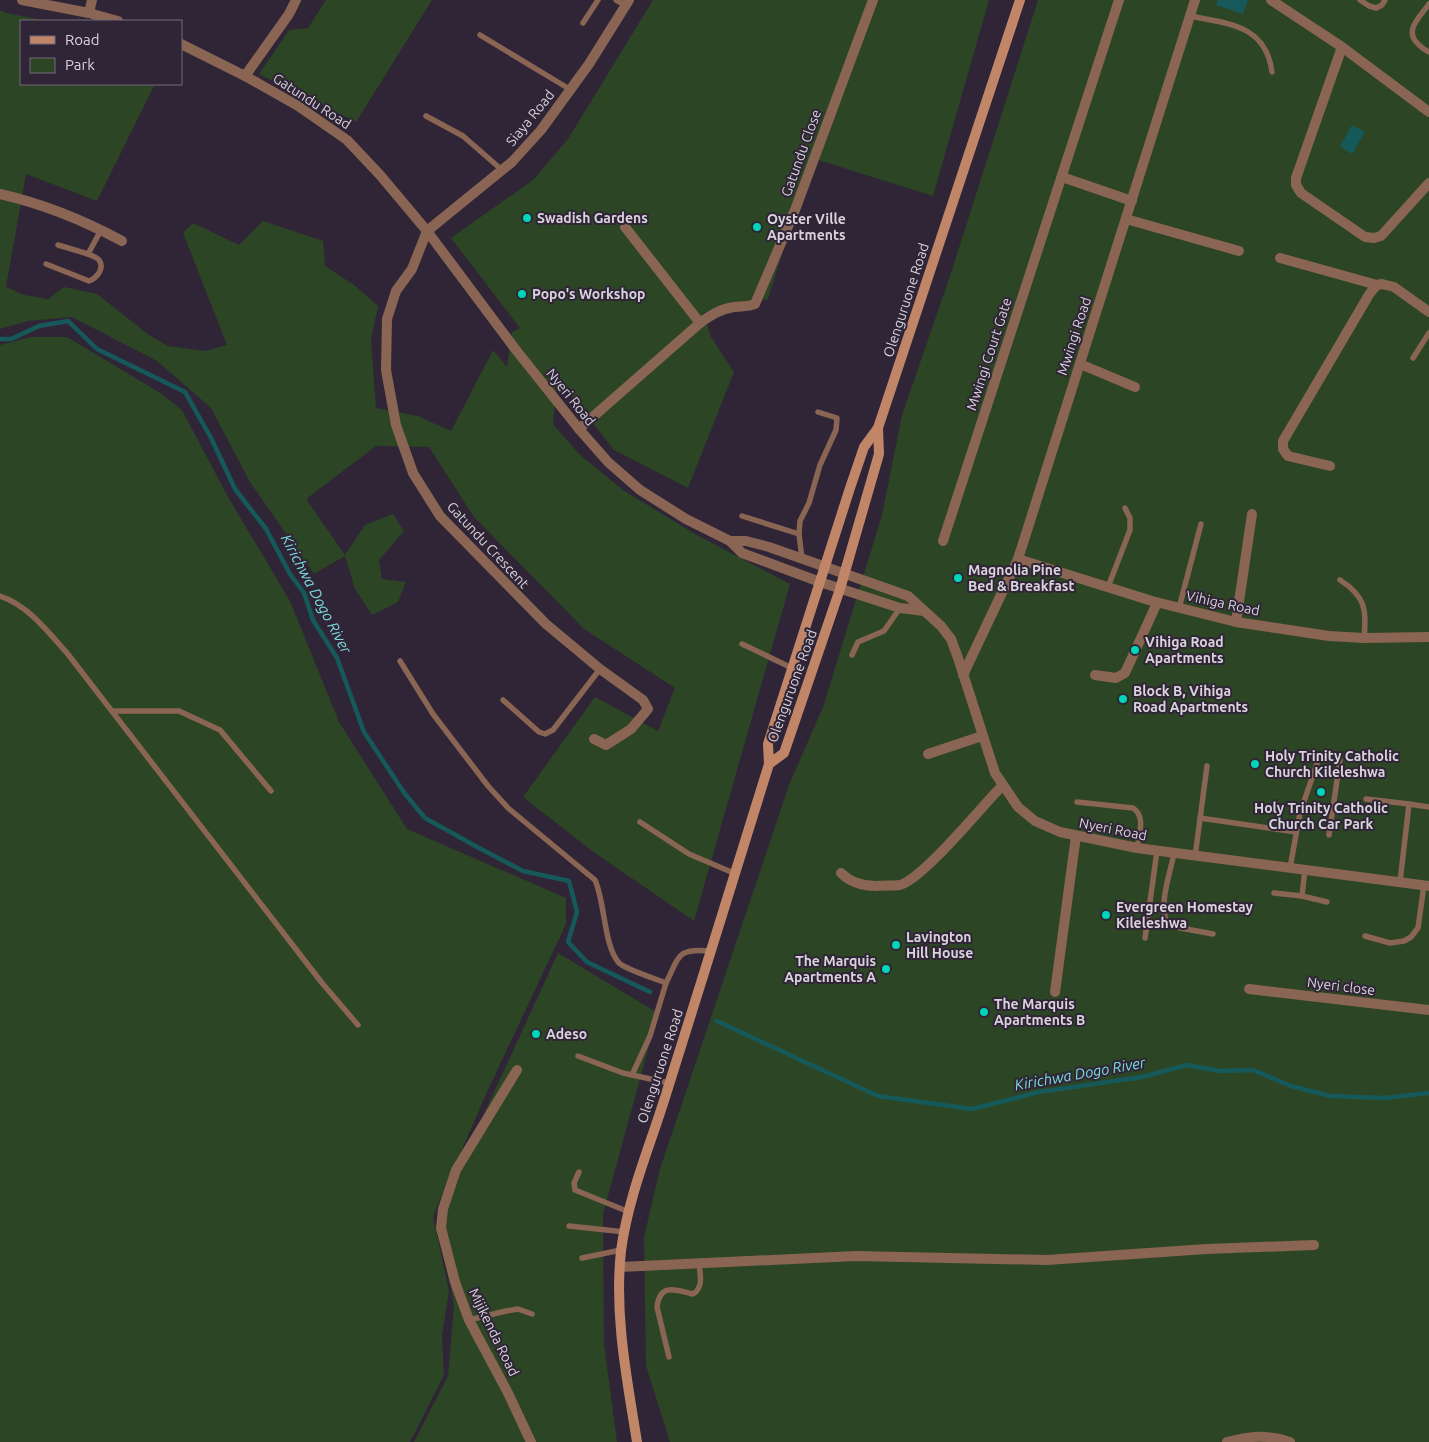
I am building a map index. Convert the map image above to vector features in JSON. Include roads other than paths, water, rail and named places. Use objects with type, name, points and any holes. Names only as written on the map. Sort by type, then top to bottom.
[{"type":"street","points":[[22,0],[89,13],[112,20]]},
{"type":"street","points":[[89,13],[92,0]]},
{"type":"street","points":[[245,76],[289,14],[296,0]]},
{"type":"street","name":"Gatundu Close","points":[[578,429],[714,312],[755,304],[795,210],[873,0]]},
{"type":"street","name":"Olenguruone Road","points":[[637,1442],[621,1335],[621,1250],[629,1212],[769,764],[784,753],[840,589],[880,454],[878,428],[1020,0]]},
{"type":"street","name":"Mwingi Court Gate","points":[[942,541],[1062,177],[1118,0]]},
{"type":"street","name":"Mwingi Road","points":[[963,675],[1018,559],[1195,0]]},
{"type":"street","points":[[1271,0],[1342,47],[1429,112]]},
{"type":"street","name":"Siaya Road","points":[[427,231],[512,162],[541,130],[589,64],[623,2]]},
{"type":"street","name":"Gatundu Road","points":[[182,44],[245,76],[298,106],[347,140],[380,175],[427,231]]},
{"type":"street","points":[[1342,47],[1296,178],[1296,185],[1301,193],[1365,237],[1374,238],[1382,236],[1429,183]]},
{"type":"street","points":[[1062,177],[1132,201]]},
{"type":"street","points":[[0,194],[24,200],[84,221],[122,241]]},
{"type":"street","points":[[1126,219],[1239,251]]},
{"type":"street","points":[[625,227],[700,323]]},
{"type":"street","name":"Nyeri Road","points":[[427,231],[578,429],[608,462],[640,490],[686,519],[730,541],[742,553],[840,589],[900,608],[924,611]]},
{"type":"street","name":"Gatundu Crescent","points":[[427,231],[412,269],[396,291],[387,319],[386,370],[396,425],[413,473],[440,516],[546,624],[600,669],[643,700],[648,709],[631,729],[606,745],[594,739]]},
{"type":"street","points":[[1280,258],[1377,285],[1382,284],[1394,287],[1429,312]]},
{"type":"street","points":[[1330,466],[1288,456],[1282,449],[1283,441],[1370,292],[1377,285]]},
{"type":"street","points":[[1080,364],[1135,387]]},
{"type":"street","points":[[769,764],[768,744],[792,668],[864,447],[878,428]]},
{"type":"street","points":[[1236,622],[1252,514]]},
{"type":"street","name":"Nyeri Road","points":[[730,541],[746,541],[802,558],[908,596],[941,626],[951,639],[995,773],[1018,807],[1035,821],[1060,832],[1137,848],[1427,886]]},
{"type":"street","name":"Vihiga Road","points":[[1018,559],[1157,602],[1236,622],[1329,636],[1364,638],[1429,637]]},
{"type":"street","points":[[1095,675],[1116,678],[1125,673],[1157,602]]},
{"type":"street","points":[[928,754],[982,736]]},
{"type":"street","points":[[842,873],[848,880],[869,886],[900,885],[915,876],[936,857],[1002,786]]},
{"type":"street","points":[[1055,992],[1076,836]]},
{"type":"street","name":"Nyeri close","points":[[1249,989],[1429,1010]]},
{"type":"street","name":"Mijikenda Road","points":[[517,1070],[456,1170],[441,1217],[443,1238],[455,1282],[469,1320],[508,1393],[531,1442]]},
{"type":"street","points":[[620,1267],[856,1256],[1047,1260],[1206,1249],[1314,1245]]},
{"type":"street","points":[[1231,1442],[1261,1436],[1275,1437],[1290,1442]]},
{"type":"lane","points":[[583,23],[598,0]]},
{"type":"lane","points":[[1360,0],[1376,8],[1382,5],[1385,0]]},
{"type":"lane","points":[[1429,4],[1412,27],[1411,33],[1413,40],[1429,52]]},
{"type":"lane","points":[[1190,16],[1221,22],[1251,32],[1264,44],[1270,58],[1272,72]]},
{"type":"lane","points":[[480,35],[571,90]]},
{"type":"lane","points":[[426,116],[463,136],[502,170]]},
{"type":"lane","points":[[88,254],[101,230]]},
{"type":"lane","points":[[46,264],[89,281],[97,277],[101,267],[101,262],[98,258],[58,245]]},
{"type":"lane","points":[[1414,358],[1429,333]]},
{"type":"lane","points":[[802,558],[799,534],[800,521],[809,503],[820,465],[836,430],[837,418],[818,412]]},
{"type":"lane","points":[[1108,587],[1130,530],[1130,518],[1125,508]]},
{"type":"lane","points":[[742,516],[799,534]]},
{"type":"lane","points":[[1179,608],[1201,524]]},
{"type":"lane","points":[[1340,580],[1356,593],[1364,607],[1366,614],[1364,638]]},
{"type":"lane","points":[[0,596],[7,598],[35,618],[66,653],[316,975],[358,1025]]},
{"type":"lane","points":[[852,655],[858,642],[884,631],[900,608]]},
{"type":"lane","points":[[742,644],[792,668]]},
{"type":"lane","points":[[400,661],[433,714],[488,786],[508,808],[595,880],[600,891],[611,945],[620,964],[666,983]]},
{"type":"lane","points":[[503,700],[539,732],[545,734],[553,730],[600,669]]},
{"type":"lane","points":[[112,711],[179,711],[220,730],[271,791]]},
{"type":"lane","points":[[1290,868],[1300,813],[1320,756],[1340,760],[1329,835]]},
{"type":"lane","points":[[1195,857],[1207,766]]},
{"type":"lane","points":[[1366,799],[1429,807]]},
{"type":"lane","points":[[1077,802],[1133,808],[1139,812],[1141,819],[1137,848]]},
{"type":"lane","points":[[1400,882],[1409,804]]},
{"type":"lane","points":[[1200,818],[1296,832]]},
{"type":"lane","points":[[640,822],[689,854],[736,874]]},
{"type":"lane","points":[[1145,938],[1157,851]]},
{"type":"lane","points":[[1174,854],[1163,910],[1166,922],[1170,926],[1213,934]]},
{"type":"lane","points":[[1302,896],[1305,870]]},
{"type":"lane","points":[[1365,936],[1390,943],[1404,941],[1412,936],[1418,928],[1427,886]]},
{"type":"lane","points":[[1274,893],[1302,896],[1327,902]]},
{"type":"lane","points":[[632,1075],[650,1036],[666,983],[680,956],[689,950],[712,951]]},
{"type":"lane","points":[[578,1056],[632,1075],[669,1083]]},
{"type":"lane","points":[[579,1172],[574,1183],[575,1190],[629,1212]]},
{"type":"lane","points":[[569,1226],[625,1232]]},
{"type":"lane","points":[[582,1258],[621,1250]]},
{"type":"lane","points":[[668,1357],[657,1307],[658,1299],[662,1292],[669,1288],[693,1294],[699,1291],[699,1264]]},
{"type":"lane","points":[[469,1320],[506,1310],[518,1309],[532,1314]]},
{"type":"waterway","name":"Kirichwa Dogo River","points":[[0,339],[11,339],[39,326],[68,321],[97,349],[185,392],[211,438],[235,489],[266,529],[290,574],[304,593],[313,620],[337,658],[364,732],[405,794],[425,818],[479,848],[523,871],[569,881],[577,912],[568,942],[587,962],[650,992]]},
{"type":"waterway","name":"Kirichwa Dogo River","points":[[717,1021],[878,1096],[972,1109],[1039,1092],[1142,1077],[1187,1065],[1219,1071],[1253,1070],[1291,1086],[1331,1096],[1384,1098],[1429,1093]]},
{"type":"place","name":"Swadish Gardens","points":[[527,218]]},
{"type":"place","name":"Oyster Ville Apartments","points":[[757,227]]},
{"type":"place","name":"Popo's Workshop","points":[[522,294]]},
{"type":"place","name":"Magnolia Pine Bed & Breakfast","points":[[958,578]]},
{"type":"place","name":"Vihiga Road Apartments","points":[[1135,650]]},
{"type":"place","name":"Block B, Vihiga Road Apartments","points":[[1123,699]]},
{"type":"place","name":"Holy Trinity Catholic Church Kileleshwa","points":[[1255,764]]},
{"type":"place","name":"Holy Trinity Catholic Church Car Park","points":[[1321,792]]},
{"type":"place","name":"Evergreen Homestay Kileleshwa","points":[[1106,915]]},
{"type":"place","name":"Lavington Hill House","points":[[896,945]]},
{"type":"place","name":"The Marquis Apartments A","points":[[886,969]]},
{"type":"place","name":"The Marquis Apartments B","points":[[984,1012]]},
{"type":"place","name":"Adeso","points":[[536,1034]]}]
